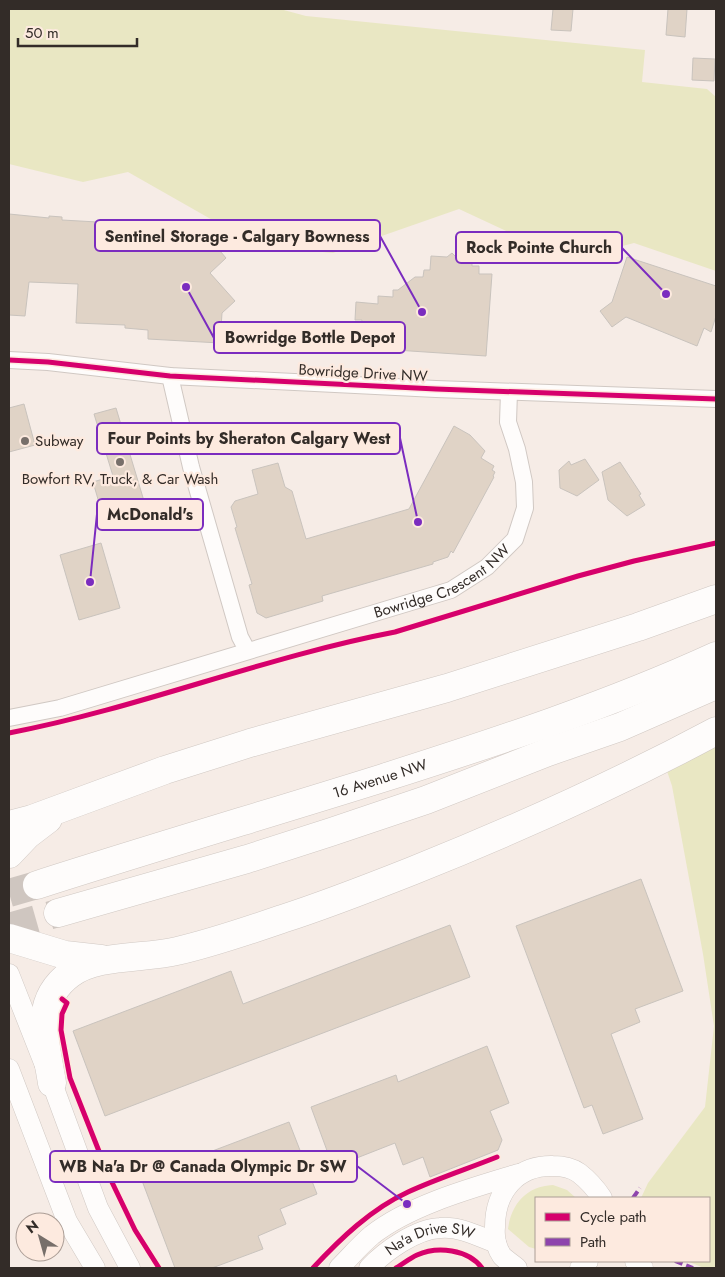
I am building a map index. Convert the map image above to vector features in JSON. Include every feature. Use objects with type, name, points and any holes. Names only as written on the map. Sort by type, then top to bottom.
[{"type":"highway","points":[[9,825],[32,819],[165,770],[250,743],[447,688],[638,627],[716,599]]},
{"type":"highway","name":"16 Avenue NW","points":[[37,885],[525,732],[716,656]]},
{"type":"highway","points":[[58,913],[247,858],[426,800],[548,752],[620,727],[716,685]]},
{"type":"highway","points":[[52,1083],[43,1024],[48,1001],[69,974],[90,963],[176,951],[234,935],[345,897],[495,837],[584,798],[716,731]]},
{"type":"highway","points":[[9,854],[41,823],[91,796]]},
{"type":"highway","points":[[9,938],[65,955],[112,960]]},
{"type":"street","name":"Bowridge Drive NW","points":[[9,360],[48,362],[170,376],[509,392],[716,399]]},
{"type":"street","points":[[170,376],[206,523],[240,637],[247,650]]},
{"type":"street","name":"Bowridge Crescent NW","points":[[9,718],[60,708],[451,590],[488,567],[515,539],[525,508],[524,482],[517,449],[508,422],[509,392]]},
{"type":"street","points":[[9,974],[98,1208],[108,1230],[130,1268]]},
{"type":"street","points":[[9,1070],[67,1221],[95,1268]]},
{"type":"street","name":"Na'a Drive SW","points":[[339,1268],[374,1234],[413,1211],[538,1167],[568,1168],[578,1172],[601,1197]]},
{"type":"street","points":[[505,1259],[495,1220],[497,1208],[505,1190],[518,1174]]},
{"type":"street","name":"Na'a Drive SW","points":[[369,1268],[389,1251],[414,1235],[439,1228],[464,1230],[505,1259]]},
{"type":"shaded area","points":[[9,9],[280,9],[306,16],[645,50],[642,82],[707,89],[716,97],[716,271],[634,243],[568,260],[459,209],[333,253],[258,246],[128,172],[83,182],[9,164]]},
{"type":"shaded area","points":[[716,747],[716,1268],[704,1268],[689,1262],[710,1262],[710,1197],[641,1197],[648,1183],[705,1107],[714,1026],[703,954],[672,786],[667,771]]},
{"type":"shaded area","points":[[553,1185],[567,1190],[575,1197],[535,1197],[535,1249],[529,1247],[508,1229],[513,1212],[522,1198],[535,1189]]},
{"type":"building","points":[[553,9],[573,9],[571,31],[551,30]]},
{"type":"building","points":[[668,9],[687,9],[685,37],[666,35]]},
{"type":"building","points":[[693,58],[715,59],[714,81],[692,80]]},
{"type":"building","points":[[9,214],[49,218],[49,216],[62,217],[62,220],[133,224],[133,221],[148,222],[146,246],[220,251],[226,258],[210,273],[235,301],[222,313],[220,343],[148,339],[148,330],[125,328],[125,325],[76,323],[78,284],[29,282],[25,316],[9,315]]},
{"type":"building","points":[[452,253],[456,257],[472,259],[472,266],[479,266],[479,274],[492,274],[486,356],[365,348],[366,326],[361,326],[362,320],[355,320],[356,302],[378,304],[378,296],[393,297],[393,290],[398,290],[415,277],[423,277],[424,270],[430,270],[431,256],[447,257]]},
{"type":"building","points":[[627,257],[716,286],[716,316],[711,332],[704,328],[697,346],[626,317],[612,327],[600,311],[612,302]]},
{"type":"building","points":[[24,404],[35,445],[9,452],[9,408]]},
{"type":"building","name":"Bowfort RV, Truck, & Car Wash","points":[[116,408],[144,501],[102,513],[93,482],[113,476],[94,414]]},
{"type":"building","points":[[454,426],[470,435],[485,451],[481,458],[494,466],[492,470],[495,472],[453,553],[451,551],[448,557],[433,562],[433,564],[322,596],[323,601],[266,618],[257,613],[249,585],[252,584],[235,528],[237,527],[231,507],[235,501],[258,494],[252,470],[278,463],[285,487],[292,491],[306,539],[409,509]]},
{"type":"building","points":[[585,459],[599,480],[577,496],[560,488],[559,470],[569,461],[571,465]]},
{"type":"building","points":[[620,462],[641,494],[639,495],[645,505],[627,516],[608,500],[602,472]]},
{"type":"building","points":[[101,543],[120,608],[79,620],[60,555]]},
{"type":"building","points":[[641,879],[683,991],[635,1009],[640,1022],[611,1034],[643,1119],[603,1134],[592,1105],[584,1108],[516,926]]},
{"type":"building","points":[[450,925],[470,977],[105,1116],[73,1031],[231,971],[243,1004]]},
{"type":"building","points":[[487,1046],[509,1103],[490,1111],[502,1140],[498,1150],[430,1177],[423,1157],[403,1165],[395,1143],[344,1163],[329,1156],[311,1107],[396,1075],[398,1082]]},
{"type":"building","points":[[289,1122],[317,1194],[280,1209],[286,1224],[258,1236],[263,1249],[212,1268],[175,1268],[141,1178]]},
{"type":"tunnel","points":[[9,893],[37,885]]},
{"type":"tunnel","points":[[9,927],[58,913]]},
{"type":"marked path","points":[[634,1197],[640,1188]]},
{"type":"marked path","points":[[678,1262],[693,1268]]},
{"type":"cycle path","points":[[9,360],[48,362],[170,376],[436,389],[716,399]]},
{"type":"cycle path","points":[[9,733],[58,723],[346,642],[395,632],[578,576],[634,561],[716,543]]},
{"type":"cycle path","points":[[62,999],[67,1003],[62,1014],[61,1030],[70,1078],[108,1174],[135,1230],[159,1268]]},
{"type":"cycle path","points":[[313,1268],[357,1226],[394,1199],[497,1157]]},
{"type":"cycle path","points":[[396,1268],[417,1255],[443,1250],[461,1253],[482,1268]]},
{"type":"place","name":"Bowridge Bottle Depot","points":[[186,287]]},
{"type":"place","name":"Rock Pointe Church","points":[[666,294]]},
{"type":"place","name":"Sentinel Storage - Calgary Bowness","points":[[422,312]]},
{"type":"place","name":"Subway","points":[[25,441]]},
{"type":"place","name":"Bowfort RV, Truck, & Car Wash","points":[[120,462]]},
{"type":"place","name":"Four Points by Sheraton Calgary West","points":[[418,522]]},
{"type":"place","name":"McDonald's","points":[[90,582]]},
{"type":"place","name":"WB Na'a Dr @ Canada Olympic Dr SW","points":[[407,1204]]}]
